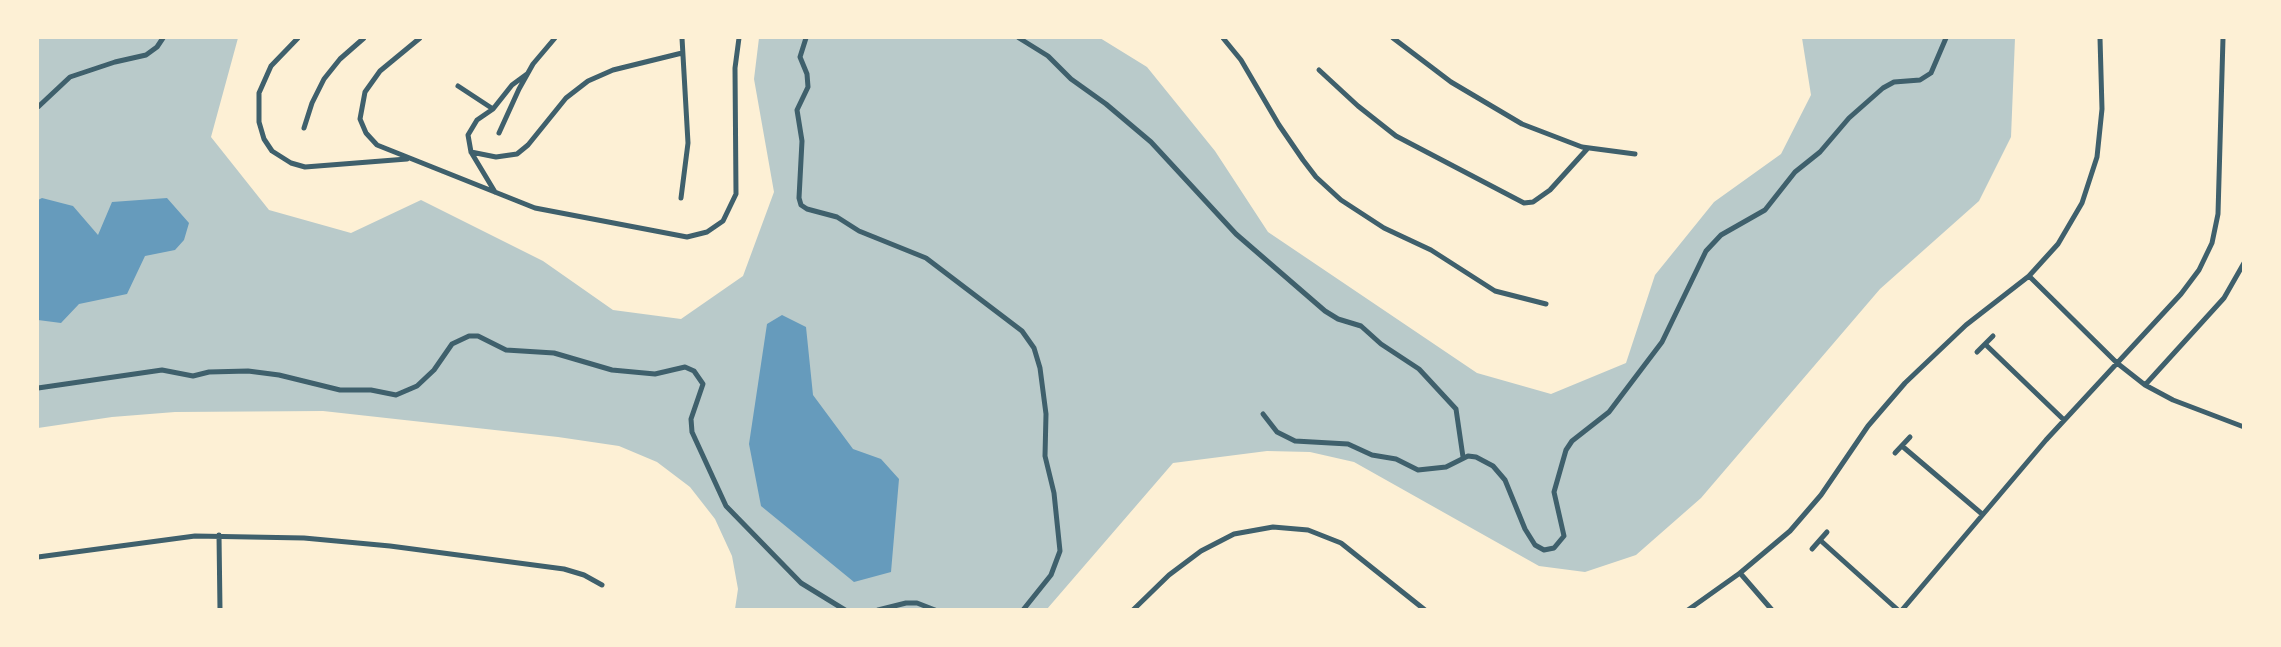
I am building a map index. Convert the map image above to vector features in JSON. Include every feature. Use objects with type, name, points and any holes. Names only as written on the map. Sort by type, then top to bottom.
[{"type":"street","points":[[38,107],[70,77],[115,62],[146,55],[157,47],[163,38]]},
{"type":"street","points":[[298,38],[271,66],[259,93],[259,123],[264,139],[272,151],[291,163],[305,166],[408,159]]},
{"type":"street","points":[[304,128],[324,79],[340,59],[364,38]]},
{"type":"street","points":[[420,38],[374,77],[365,92],[360,110],[362,127],[371,139],[384,149],[408,159],[549,212],[677,236],[697,235],[716,227],[729,213],[736,194],[735,68],[739,38]]},
{"type":"street","points":[[500,133],[528,74],[555,38]]},
{"type":"street","points":[[681,198],[688,143],[682,38]]},
{"type":"street","points":[[806,38],[800,57],[807,75],[808,87],[797,110],[802,141],[799,198],[801,205],[807,209],[837,217],[866,234],[926,258],[1022,331],[1034,348],[1040,368],[1047,414],[1046,456],[1054,493],[1060,551],[1051,575],[1023,609]]},
{"type":"street","points":[[1019,38],[1048,56],[1071,79],[1106,104],[1151,142],[1236,234],[1325,311],[1338,319],[1361,326],[1381,344],[1419,369],[1456,409],[1460,419],[1464,457]]},
{"type":"street","points":[[1223,38],[1245,66],[1279,125],[1303,160],[1316,177],[1341,200],[1368,219],[1431,250],[1495,291],[1546,304]]},
{"type":"street","points":[[1393,38],[1451,82],[1493,109],[1548,135],[1588,148],[1635,154]]},
{"type":"street","points":[[1263,414],[1277,432],[1295,441],[1348,444],[1372,455],[1396,459],[1418,470],[1446,467],[1464,457],[1472,456],[1485,461],[1506,480],[1525,529],[1535,545],[1544,550],[1559,546],[1564,533],[1556,508],[1554,492],[1566,450],[1572,441],[1609,412],[1662,342],[1706,251],[1721,235],[1765,210],[1795,172],[1820,152],[1849,118],[1884,88],[1894,82],[1920,80],[1931,73],[1946,38]]},
{"type":"street","points":[[1688,609],[1740,573],[1800,521],[1875,418],[1924,363],[1966,325],[2029,276],[2058,244],[2072,222],[2094,171],[2101,129],[2100,38]]},
{"type":"street","points":[[1820,540],[1900,609],[2064,420],[2191,283],[2212,243],[2218,214],[2223,38]]},
{"type":"street","points":[[471,152],[496,157],[517,154],[566,98],[588,81],[613,70],[682,53]]},
{"type":"street","points":[[1319,70],[1390,132],[1524,203],[1533,202],[1550,189],[1588,148]]},
{"type":"street","points":[[495,192],[471,152],[468,141],[470,130],[477,120],[493,109],[512,85],[528,74]]},
{"type":"street","points":[[458,87],[493,109]]},
{"type":"street","points":[[2145,385],[2224,298],[2244,263]]},
{"type":"street","points":[[2029,276],[2117,363],[2145,385],[2173,400],[2244,427]]},
{"type":"street","points":[[38,388],[162,370],[193,376],[209,372],[248,371],[279,375],[340,390],[370,390],[396,395],[417,386],[434,370],[452,344],[469,336],[478,336],[506,350],[554,353],[612,370],[655,374],[685,367],[694,371],[703,384],[694,406],[692,432],[726,506],[801,583],[845,609]]},
{"type":"street","points":[[1977,352],[1993,336]]},
{"type":"street","points":[[1985,344],[2064,420]]},
{"type":"street","points":[[1895,453],[1910,437]]},
{"type":"street","points":[[1902,446],[1982,514]]},
{"type":"street","points":[[1133,609],[1169,574],[1201,551],[1234,534],[1273,527],[1308,530],[1341,543],[1425,609]]},
{"type":"street","points":[[1812,549],[1827,532]]},
{"type":"street","points":[[38,557],[171,538],[219,535],[347,542],[494,559],[574,572],[602,585]]},
{"type":"street","points":[[219,535],[220,609]]},
{"type":"street","points":[[1740,573],[1772,609]]},
{"type":"street","points":[[878,609],[917,603],[935,609]]},
{"type":"shaded area","points":[[38,38],[238,38],[211,137],[269,210],[351,233],[421,200],[543,261],[613,310],[681,319],[743,276],[774,192],[754,79],[759,38],[1100,38],[1147,67],[1215,151],[1268,232],[1477,373],[1551,394],[1626,363],[1655,275],[1714,202],[1781,154],[1811,95],[1802,38],[2015,38],[2011,137],[1979,201],[1880,289],[1701,498],[1636,555],[1585,572],[1539,566],[1354,462],[1310,452],[1267,451],[1173,463],[1047,609],[735,609],[738,589],[732,556],[715,519],[690,487],[657,462],[619,446],[323,411],[175,412],[112,417],[38,428]]},
{"type":"water","points":[[42,198],[73,206],[98,235],[112,202],[167,198],[189,223],[184,240],[175,250],[145,256],[127,294],[79,304],[61,323],[38,320],[38,200]]},
{"type":"water","points":[[782,315],[806,327],[813,395],[853,449],[881,459],[899,479],[891,572],[854,582],[761,506],[749,444],[767,324]]}]
